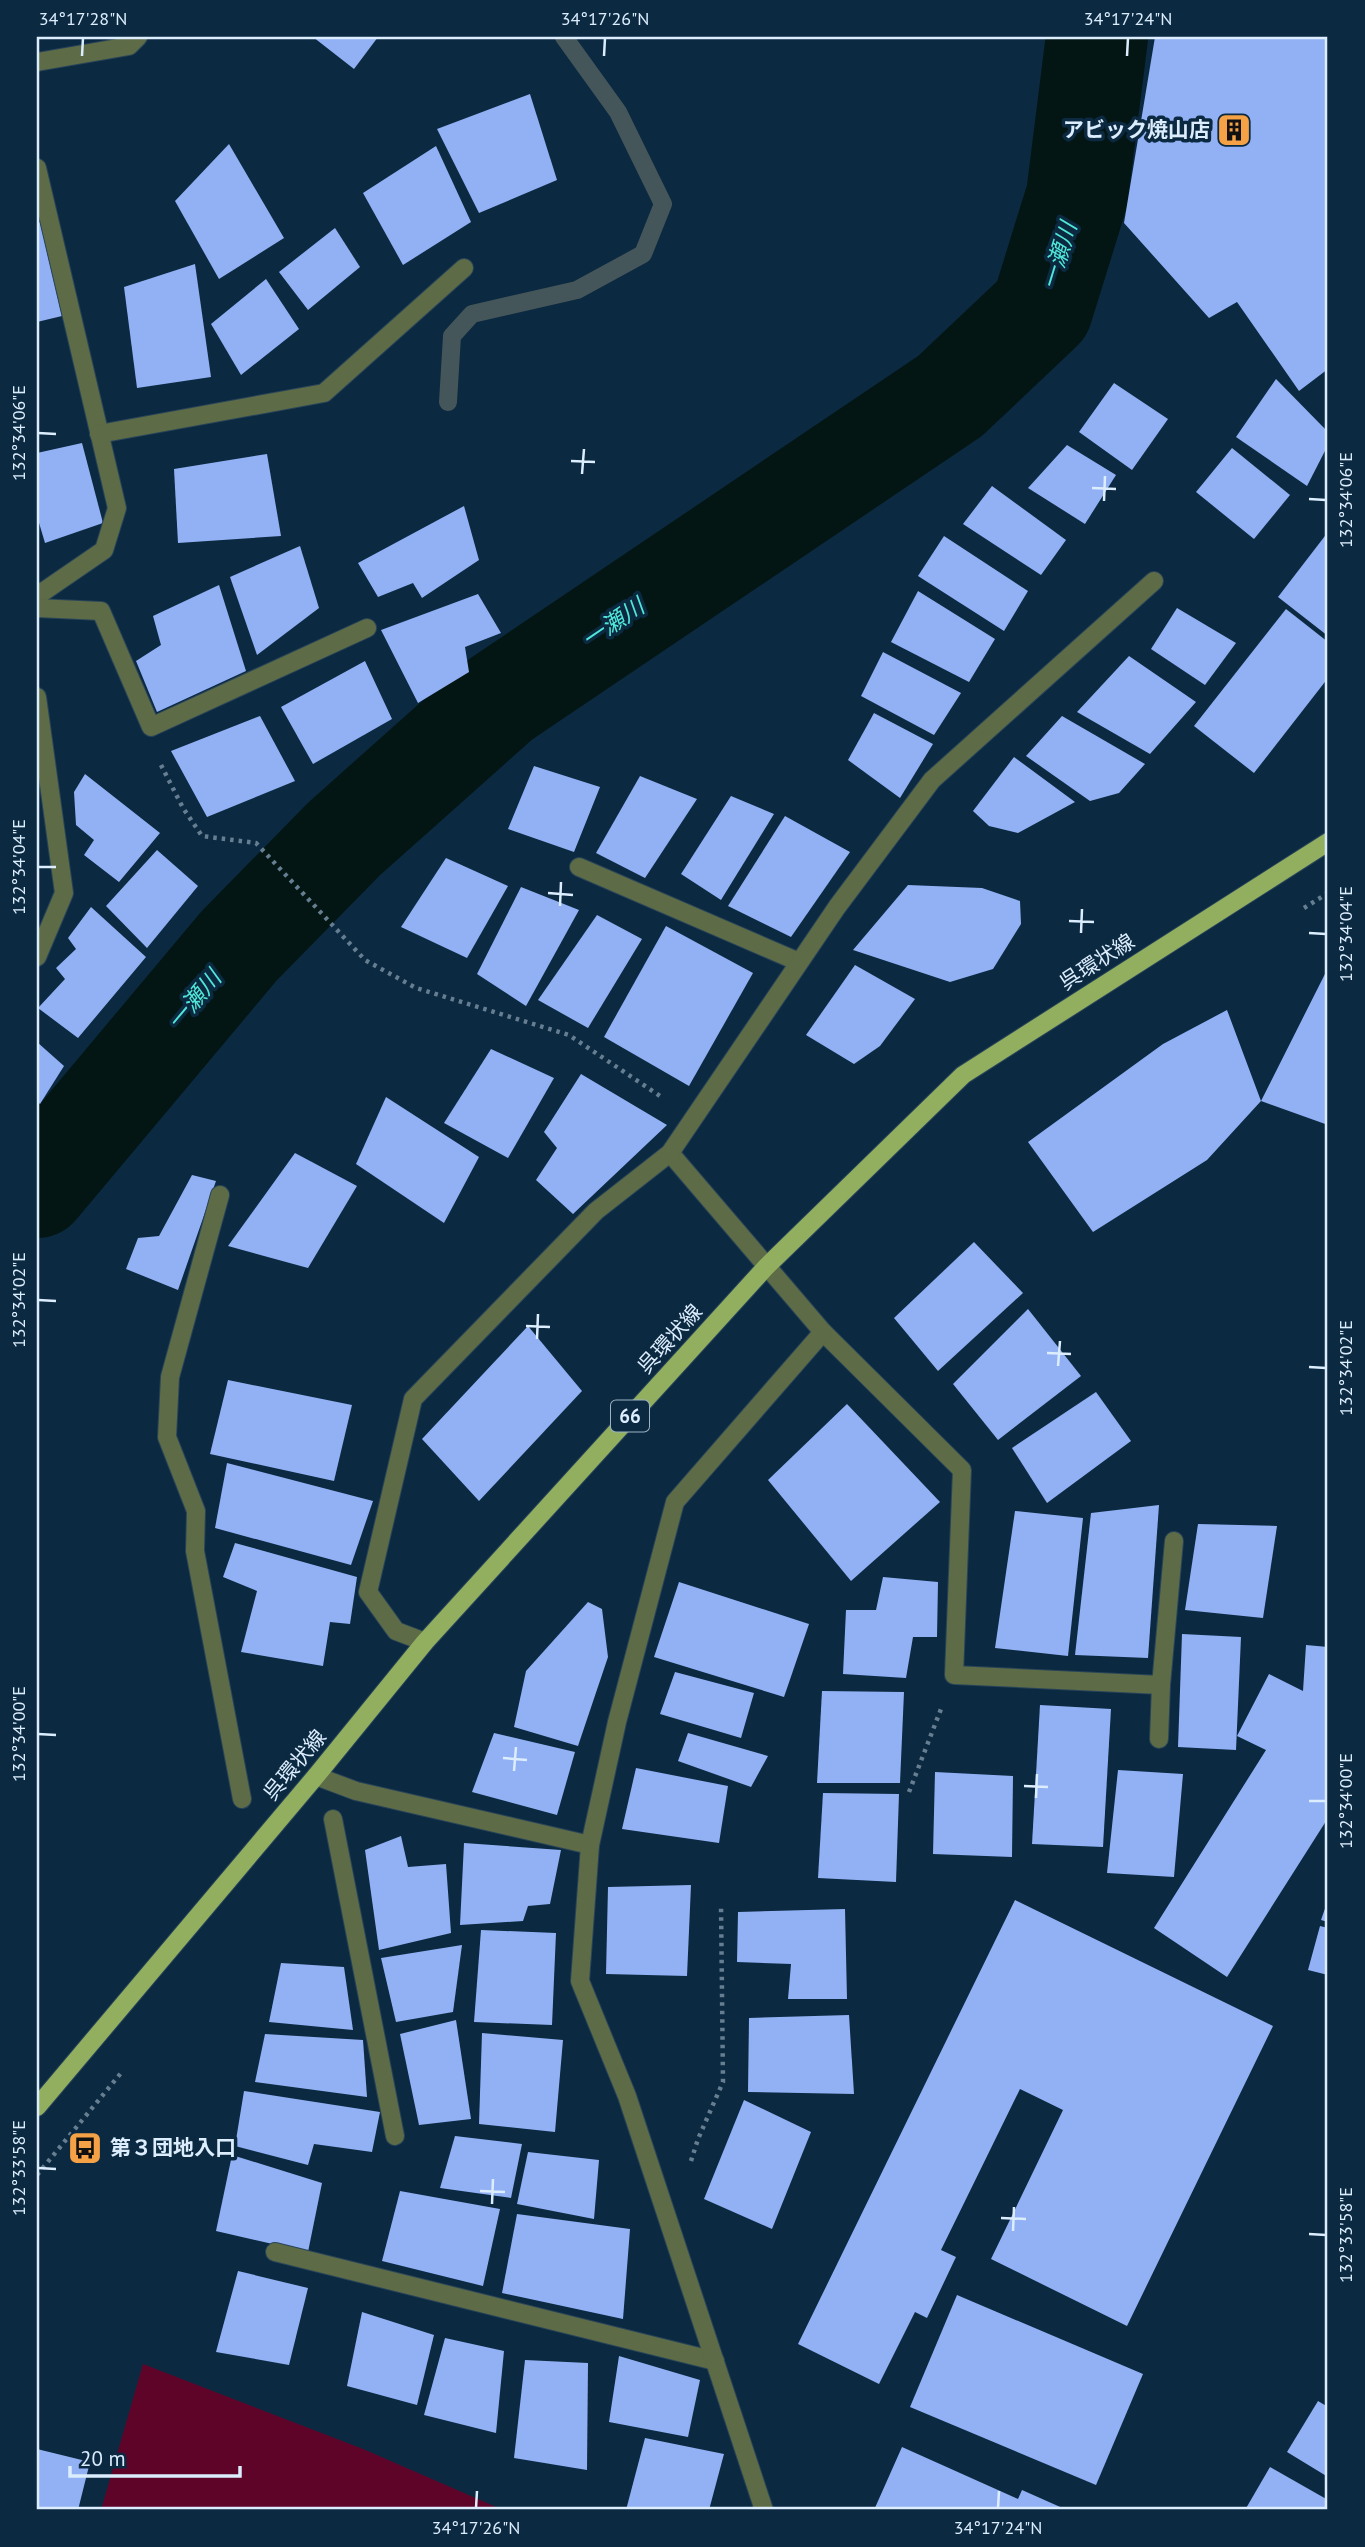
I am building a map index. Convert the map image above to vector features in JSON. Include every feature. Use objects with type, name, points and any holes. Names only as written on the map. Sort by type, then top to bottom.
[{"type":"main road","name":"呉環状線","points":[[37,2106],[316,1776],[425,1642],[766,1267],[962,1075],[1328,842]]},
{"type":"street","points":[[37,62],[130,46],[138,37]]},
{"type":"street","points":[[37,168],[117,508],[104,551],[37,596]]},
{"type":"street","points":[[99,434],[324,393],[464,268]]},
{"type":"street","points":[[425,1642],[396,1631],[368,1592],[413,1399],[596,1211],[670,1153],[837,907],[932,780],[1154,580]]},
{"type":"street","points":[[37,608],[101,611],[151,727],[367,628]]},
{"type":"street","points":[[37,697],[64,893],[37,957]]},
{"type":"street","points":[[579,867],[799,962]]},
{"type":"street","points":[[670,1153],[823,1332],[962,1470],[954,1675],[1161,1685]]},
{"type":"street","points":[[220,1195],[170,1377],[167,1437],[196,1511],[195,1551],[242,1799]]},
{"type":"street","points":[[764,2510],[627,2095],[580,1981],[590,1844],[617,1722],[675,1502],[823,1332]]},
{"type":"street","points":[[1159,1738],[1174,1541]]},
{"type":"street","points":[[316,1776],[356,1791],[590,1844]]},
{"type":"street","points":[[333,1819],[395,2136]]},
{"type":"street","points":[[275,2252],[715,2361]]},
{"type":"path","points":[[151,727],[161,767],[202,836],[256,843],[365,960],[416,988],[569,1035],[693,1118]]},
{"type":"path","points":[[909,1792],[954,1675]]},
{"type":"path","points":[[690,2165],[698,2139],[723,2082],[721,1905]]},
{"type":"shaded area","points":[[143,2364],[363,2449],[503,2510],[101,2510]]},
{"type":"building","points":[[313,37],[378,37],[354,69]]},
{"type":"building","name":"アビック焼山店","points":[[1155,37],[1328,37],[1328,369],[1299,391],[1237,302],[1209,318],[1124,223]]},
{"type":"building","points":[[530,94],[557,180],[479,213],[437,129]]},
{"type":"building","points":[[229,144],[284,238],[219,279],[175,201]]},
{"type":"building","points":[[436,146],[471,222],[403,265],[363,193]]},
{"type":"building","points":[[40,222],[62,316],[37,322],[37,223]]},
{"type":"building","points":[[335,228],[360,267],[308,310],[279,272]]},
{"type":"building","points":[[195,264],[211,377],[137,388],[124,287]]},
{"type":"building","points":[[266,279],[299,329],[241,375],[211,324]]},
{"type":"building","points":[[1276,379],[1328,432],[1328,445],[1307,486],[1236,437]]},
{"type":"building","points":[[1114,383],[1168,419],[1132,470],[1079,432]]},
{"type":"building","points":[[82,443],[103,523],[45,543],[37,516],[37,453]]},
{"type":"building","points":[[1067,445],[1116,475],[1085,524],[1028,488]]},
{"type":"building","points":[[1232,448],[1290,495],[1254,539],[1196,492]]},
{"type":"building","points":[[267,454],[281,536],[178,543],[174,469]]},
{"type":"building","points":[[992,486],[1066,540],[1041,575],[963,524]]},
{"type":"building","points":[[464,506],[479,560],[422,598],[413,583],[378,597],[358,563]]},
{"type":"building","points":[[1328,532],[1328,636],[1278,597]]},
{"type":"building","points":[[944,536],[1028,591],[1004,631],[918,576]]},
{"type":"building","points":[[300,546],[319,608],[257,655],[230,577]]},
{"type":"building","points":[[219,585],[246,671],[157,712],[136,661],[161,645],[153,616]]},
{"type":"building","points":[[918,591],[995,639],[969,682],[891,642]]},
{"type":"building","points":[[478,594],[501,633],[465,647],[469,672],[418,703],[381,630]]},
{"type":"building","points":[[1177,608],[1236,643],[1205,685],[1151,649]]},
{"type":"building","points":[[1286,609],[1328,642],[1328,678],[1254,773],[1194,726]]},
{"type":"building","points":[[883,652],[961,693],[934,735],[861,696]]},
{"type":"building","points":[[1129,656],[1196,702],[1150,754],[1077,712]]},
{"type":"building","points":[[365,661],[392,719],[313,764],[281,707]]},
{"type":"building","points":[[874,713],[933,744],[900,798],[848,760]]},
{"type":"building","points":[[260,716],[295,781],[207,817],[171,751]]},
{"type":"building","points":[[1062,716],[1145,764],[1119,793],[1090,801],[1026,756]]},
{"type":"building","points":[[1014,757],[1075,802],[1018,833],[989,826],[973,811]]},
{"type":"building","points":[[534,766],[600,787],[574,852],[508,829]]},
{"type":"building","points":[[85,774],[160,833],[119,882],[84,855],[94,840],[76,825],[74,792]]},
{"type":"building","points":[[640,776],[697,799],[645,878],[596,853]]},
{"type":"building","points":[[731,796],[774,814],[721,900],[681,874]]},
{"type":"building","points":[[785,816],[850,852],[791,937],[728,906]]},
{"type":"building","points":[[157,850],[198,886],[147,948],[106,906]]},
{"type":"building","points":[[446,858],[508,886],[467,958],[401,927]]},
{"type":"building","points":[[908,885],[982,888],[1020,901],[1021,924],[993,969],[950,982],[853,950]]},
{"type":"building","points":[[521,887],[579,910],[526,1006],[477,974]]},
{"type":"building","points":[[91,907],[146,957],[78,1038],[38,1008],[65,979],[56,968],[76,949],[68,938]]},
{"type":"building","points":[[597,915],[642,939],[588,1028],[538,1000]]},
{"type":"building","points":[[666,926],[753,973],[689,1086],[604,1037]]},
{"type":"building","points":[[855,965],[915,999],[880,1046],[854,1064],[806,1035]]},
{"type":"building","points":[[1328,968],[1328,1125],[1261,1101]]},
{"type":"building","points":[[1227,1010],[1261,1101],[1207,1160],[1093,1232],[1028,1142],[1163,1044]]},
{"type":"building","points":[[37,1042],[64,1066],[40,1104],[37,1101]]},
{"type":"building","points":[[491,1049],[554,1078],[508,1158],[444,1123]]},
{"type":"building","points":[[581,1074],[667,1125],[573,1214],[536,1180],[557,1148],[544,1132]]},
{"type":"building","points":[[386,1097],[479,1157],[444,1223],[356,1164]]},
{"type":"building","points":[[295,1153],[357,1186],[308,1268],[228,1246]]},
{"type":"building","points":[[192,1175],[216,1181],[178,1290],[126,1269],[138,1238],[159,1236]]},
{"type":"building","points":[[974,1242],[1023,1293],[938,1371],[894,1318]]},
{"type":"building","points":[[1028,1309],[1081,1376],[998,1440],[953,1384]]},
{"type":"building","points":[[528,1326],[582,1391],[479,1501],[422,1439]]},
{"type":"building","points":[[228,1380],[352,1405],[334,1481],[210,1454]]},
{"type":"building","points":[[1096,1392],[1131,1441],[1047,1503],[1012,1448]]},
{"type":"building","points":[[847,1404],[940,1502],[851,1581],[768,1480]]},
{"type":"building","points":[[227,1463],[373,1501],[351,1565],[215,1528]]},
{"type":"building","points":[[1159,1505],[1148,1658],[1075,1655],[1091,1513]]},
{"type":"building","points":[[1015,1511],[1083,1518],[1068,1656],[995,1648]]},
{"type":"building","points":[[1198,1524],[1277,1526],[1263,1618],[1185,1610]]},
{"type":"building","points":[[235,1543],[357,1577],[350,1624],[330,1622],[323,1666],[241,1652],[257,1591],[223,1577]]},
{"type":"building","points":[[883,1577],[938,1582],[937,1637],[913,1637],[906,1678],[843,1674],[846,1610],[876,1610]]},
{"type":"building","points":[[679,1582],[809,1624],[784,1697],[654,1657]]},
{"type":"building","points":[[588,1602],[602,1609],[608,1657],[578,1746],[514,1727],[526,1671]]},
{"type":"building","points":[[1182,1634],[1241,1637],[1236,1750],[1178,1747]]},
{"type":"building","points":[[1306,1645],[1328,1647],[1328,1818],[1227,1977],[1154,1928],[1266,1750],[1237,1736],[1269,1674],[1303,1691]]},
{"type":"building","points":[[675,1672],[754,1693],[741,1738],[660,1714]]},
{"type":"building","points":[[822,1691],[904,1692],[900,1783],[817,1783]]},
{"type":"building","points":[[1040,1705],[1111,1709],[1103,1847],[1032,1844]]},
{"type":"building","points":[[494,1733],[575,1752],[557,1815],[472,1792]]},
{"type":"building","points":[[688,1733],[768,1756],[751,1787],[678,1761]]},
{"type":"building","points":[[636,1768],[728,1786],[719,1843],[622,1829]]},
{"type":"building","points":[[1118,1770],[1183,1774],[1174,1877],[1107,1873]]},
{"type":"building","points":[[935,1772],[1013,1776],[1012,1857],[933,1854]]},
{"type":"building","points":[[823,1793],[899,1794],[896,1882],[818,1878]]},
{"type":"building","points":[[401,1836],[408,1867],[446,1864],[451,1933],[379,1950],[365,1850]]},
{"type":"building","points":[[464,1843],[561,1850],[550,1904],[528,1906],[523,1921],[460,1925]]},
{"type":"building","points":[[691,1885],[687,1976],[606,1974],[608,1887]]},
{"type":"building","points":[[1015,1900],[1273,2026],[1127,2326],[991,2259],[1063,2110],[1020,2089],[941,2250],[956,2257],[927,2318],[915,2312],[879,2384],[798,2344]]},
{"type":"building","points":[[1328,1900],[1328,1922],[1321,1920]]},
{"type":"building","points":[[845,1909],[847,1999],[788,1999],[791,1964],[737,1962],[738,1912]]},
{"type":"building","points":[[1320,1926],[1328,1928],[1328,1975],[1308,1970]]},
{"type":"building","points":[[481,1930],[556,1933],[552,2025],[474,2022]]},
{"type":"building","points":[[462,1945],[453,2012],[396,2022],[381,1958]]},
{"type":"building","points":[[281,1963],[344,1967],[353,2030],[269,2022]]},
{"type":"building","points":[[849,2015],[854,2094],[748,2092],[749,2018]]},
{"type":"building","points":[[456,2020],[471,2119],[419,2125],[400,2034]]},
{"type":"building","points":[[482,2033],[563,2040],[555,2132],[479,2124]]},
{"type":"building","points":[[265,2034],[363,2040],[367,2097],[255,2082]]},
{"type":"building","points":[[244,2091],[380,2112],[372,2152],[314,2144],[308,2165],[235,2146]]},
{"type":"building","points":[[744,2100],[811,2132],[772,2229],[704,2199]]},
{"type":"building","points":[[455,2136],[522,2144],[511,2198],[440,2188]]},
{"type":"building","points":[[528,2152],[599,2160],[594,2219],[517,2204]]},
{"type":"building","points":[[232,2155],[322,2183],[308,2252],[216,2231]]},
{"type":"building","points":[[400,2191],[500,2209],[483,2286],[382,2261]]},
{"type":"building","points":[[517,2214],[630,2229],[623,2319],[502,2293]]},
{"type":"building","points":[[238,2271],[308,2288],[289,2365],[216,2352]]},
{"type":"building","points":[[957,2295],[1143,2374],[1096,2485],[910,2407]]},
{"type":"building","points":[[362,2312],[434,2335],[417,2405],[347,2386]]},
{"type":"building","points":[[445,2338],[504,2351],[496,2433],[424,2415]]},
{"type":"building","points":[[619,2356],[700,2380],[688,2437],[609,2422]]},
{"type":"building","points":[[525,2360],[588,2363],[587,2470],[514,2458]]},
{"type":"building","points":[[1318,2401],[1328,2407],[1328,2477],[1287,2452]]},
{"type":"building","points":[[645,2438],[724,2454],[709,2510],[626,2510]]},
{"type":"building","points":[[902,2447],[1018,2499],[1022,2490],[1067,2510],[874,2510]]},
{"type":"building","points":[[37,2449],[90,2462],[78,2510],[37,2510]]},
{"type":"building","points":[[1270,2467],[1328,2500],[1328,2510],[1245,2510]]},
{"type":"waterway","points":[[448,402],[452,336],[472,314],[577,290],[643,254],[663,204],[618,112],[564,37]]},
{"type":"waterway","name":"一瀬川","points":[[37,1187],[239,946],[344,839],[501,699],[950,396],[1042,309],[1077,196],[1097,37]]},
{"type":"place","name":"アビック焼山店","points":[[1234,130]]},
{"type":"place","name":"第３団地入口","points":[[85,2148]]}]
